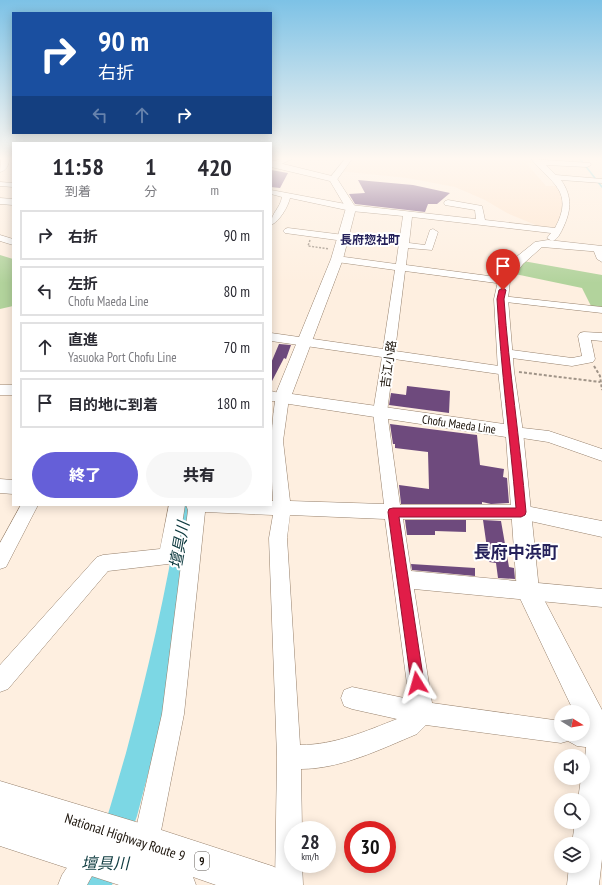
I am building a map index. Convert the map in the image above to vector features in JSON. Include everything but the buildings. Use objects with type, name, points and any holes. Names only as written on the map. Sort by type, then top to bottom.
[{"type":"highway","name":"National Highway Route 9","points":[[0,798],[114,856],[177,885]]},
{"type":"highway","name":"National Highway Route 9","points":[[0,828],[114,856],[272,885]]},
{"type":"main road","points":[[276,397],[304,342],[339,255],[351,208],[346,200]]},
{"type":"main road","points":[[583,885],[596,733],[528,592],[514,432],[504,353],[501,299],[504,281],[519,261],[539,244],[548,243],[601,252]]},
{"type":"main road","name":"Chofu Maeda Line","points":[[276,397],[514,432]]},
{"type":"street","points":[[273,227],[285,200]]},
{"type":"street","points":[[316,200],[351,208],[558,231]]},
{"type":"street","points":[[548,243],[564,221],[567,205],[566,200]]},
{"type":"street","points":[[0,202],[12,202]]},
{"type":"street","points":[[448,203],[479,208],[481,223]]},
{"type":"street","points":[[0,210],[12,210]]},
{"type":"street","name":"吉江小路","points":[[408,215],[380,412],[402,579],[422,713]]},
{"type":"street","points":[[288,231],[344,238]]},
{"type":"street","points":[[404,245],[429,248],[433,232]]},
{"type":"street","points":[[339,255],[401,268],[504,281]]},
{"type":"street","points":[[501,299],[602,310]]},
{"type":"street","points":[[504,353],[572,362],[589,359],[584,336],[602,337]]},
{"type":"street","points":[[272,337],[506,371]]},
{"type":"street","points":[[276,397],[276,441],[282,508],[278,538],[289,757],[289,885]]},
{"type":"street","points":[[514,432],[549,438],[602,455]]},
{"type":"street","points":[[0,486],[12,487]]},
{"type":"street","points":[[0,561],[29,506]]},
{"type":"street","points":[[1,677],[103,563],[168,556],[192,506]]},
{"type":"street","points":[[114,856],[173,714],[192,506]]},
{"type":"street","points":[[222,506],[393,512],[521,512],[602,529]]},
{"type":"street","points":[[402,579],[602,598]]},
{"type":"street","points":[[352,698],[422,713],[554,731]]},
{"type":"street","points":[[289,757],[315,758],[343,751],[409,726],[422,713]]},
{"type":"path","points":[[312,234],[308,246],[339,255]]},
{"type":"path","points":[[589,359],[600,376],[602,390]]},
{"type":"path","points":[[506,371],[600,382]]},
{"type":"shaded area","points":[[486,200],[566,200],[567,205],[558,231],[545,229],[507,213]]},
{"type":"green space","points":[[0,255],[12,259],[12,306],[0,309]]},
{"type":"green space","points":[[523,261],[602,275],[602,310],[592,308],[582,288],[515,274]]},
{"type":"water","name":"壇具川","points":[[180,506],[192,506],[164,713],[137,816],[112,885],[82,885],[106,820],[126,753],[163,599]]},
{"type":"district","name":"長府惣社町","points":[[370,239]]},
{"type":"district","name":"長府中浜町","points":[[516,552]]},
{"type":"route","points":[[417,683],[393,512],[521,512],[514,432],[504,353],[501,299],[503,290]]}]
